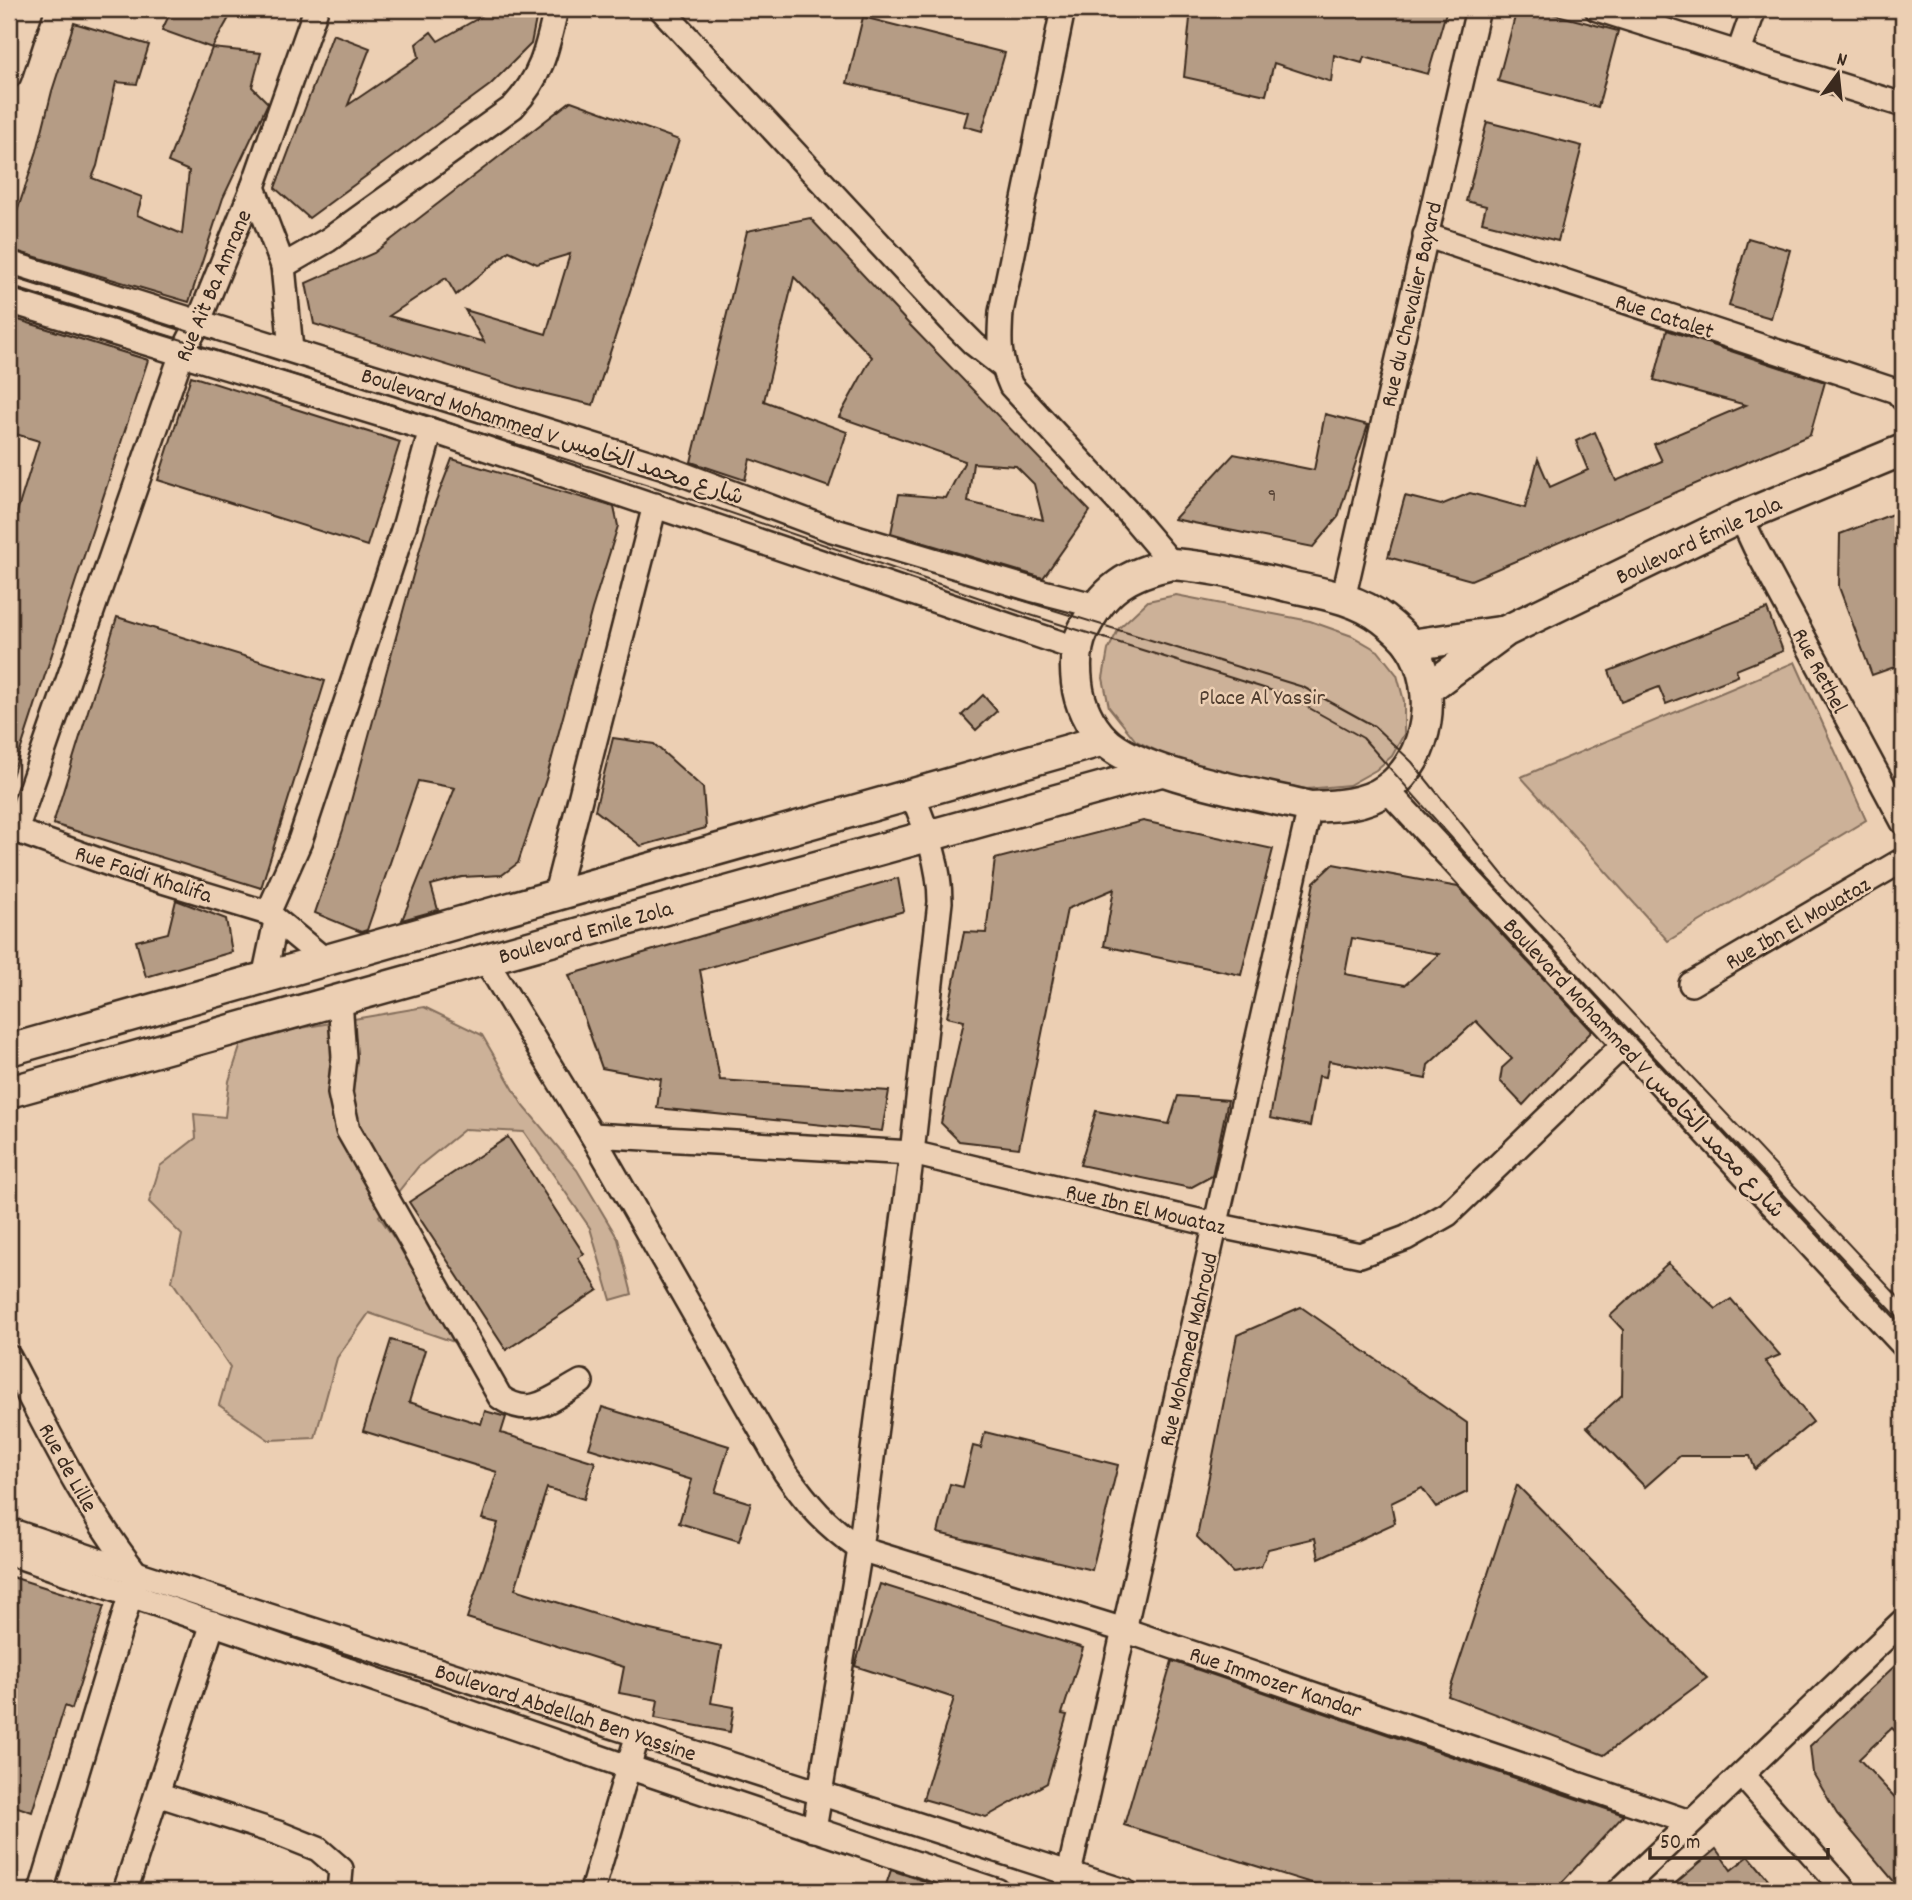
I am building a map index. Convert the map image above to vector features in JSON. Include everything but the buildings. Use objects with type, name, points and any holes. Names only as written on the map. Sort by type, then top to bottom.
[{"type":"main road","name":"Boulevard Émile Zola","points":[[1426,690],[1506,631],[1741,517],[1898,452]]},
{"type":"main road","points":[[1172,565],[1202,566],[1343,599],[1380,617],[1410,645],[1426,690],[1425,725],[1412,762],[1386,789],[1370,798],[1352,803],[1310,807],[1161,771],[1104,740],[1082,705],[1076,673],[1082,632],[1097,606],[1117,585],[1146,569],[1172,565]]},
{"type":"main road","name":"Boulevard Émile Zola","points":[[1410,645],[1506,631]]},
{"type":"main road","name":"Boulevard Emile Zola","points":[[9,1051],[1104,740]]},
{"type":"main road","name":"Boulevard Emile Zola","points":[[9,1092],[1161,771]]},
{"type":"street","points":[[9,76],[14,45],[31,9]]},
{"type":"street","points":[[253,187],[316,9]]},
{"type":"street","points":[[283,266],[328,240],[513,107],[528,91],[538,73],[546,53],[556,9]]},
{"type":"street","points":[[661,9],[955,325],[1001,365]]},
{"type":"street","points":[[1063,9],[1001,312],[1001,365],[1011,386],[1128,512],[1172,565]]},
{"type":"street","name":"Rue du Chevalier Bayard","points":[[1343,599],[1478,9]]},
{"type":"street","points":[[1597,9],[1903,105]]},
{"type":"street","points":[[1739,52],[1754,9]]},
{"type":"street","name":"Rue Aït Ba Amrane","points":[[253,187],[283,266],[291,350]]},
{"type":"street","name":"Rue Aït Ba Amrane","points":[[12,829],[181,356],[198,323],[253,187]]},
{"type":"street","name":"Rue Catalet","points":[[1425,235],[1896,391],[1903,399]]},
{"type":"street","name":"Boulevard Mohammed V شارع محمد الخامس","points":[[9,263],[664,467],[830,529],[1097,606]]},
{"type":"street","name":"Boulevard Mohammed V شارع محمد الخامس","points":[[9,301],[181,356],[430,430],[1078,649]]},
{"type":"street","points":[[264,978],[272,917],[300,841],[405,524],[430,430]]},
{"type":"street","points":[[555,897],[654,505]]},
{"type":"street","name":"Rue Rethel","points":[[1741,517],[1903,822]]},
{"type":"street","name":"Boulevard Mohammed V شارع محمد الخامس","points":[[1386,789],[1903,1345]]},
{"type":"street","points":[[814,1830],[860,1549],[912,1153],[940,902],[938,871],[929,835],[914,796]]},
{"type":"street","name":"Rue Mohamed Mahroud","points":[[1067,1882],[1310,807]]},
{"type":"street","name":"Rue Faidi Khalifa","points":[[12,829],[126,870],[272,917],[326,960]]},
{"type":"street","name":"Rue Ibn El Mouataz","points":[[1691,984],[1903,860]]},
{"type":"street","name":"Rue Immozer Kandar","points":[[485,959],[592,1135],[785,1472],[807,1503],[829,1526],[860,1549],[1124,1630],[1689,1822]]},
{"type":"street","points":[[340,1000],[344,1057],[340,1093],[348,1130],[500,1397],[512,1406],[528,1408],[540,1405],[581,1382]]},
{"type":"street","name":"Rue Ibn El Mouataz","points":[[592,1135],[912,1153],[1215,1225],[1360,1255],[1406,1238],[1448,1214],[1623,1045]]},
{"type":"street","name":"Rue de Lille","points":[[9,1357],[90,1509],[134,1584]]},
{"type":"street","name":"Boulevard Abdellah Ben Yassine","points":[[9,1530],[134,1584],[213,1623],[628,1767],[998,1891]]},
{"type":"street","name":"Boulevard Abdellah Ben Yassine","points":[[9,1553],[134,1584],[639,1734],[1067,1882],[1124,1891]]},
{"type":"street","points":[[41,1891],[134,1584]]},
{"type":"street","points":[[1619,1891],[1903,1622]]},
{"type":"street","points":[[125,1891],[213,1623]]},
{"type":"street","points":[[592,1891],[639,1734]]},
{"type":"street","points":[[1742,1775],[1845,1891]]},
{"type":"street","points":[[157,1794],[278,1833],[318,1849],[341,1869],[339,1891]]},
{"type":"green space","name":"Place Al Yassir","points":[[1176,595],[1310,621],[1352,636],[1378,651],[1397,675],[1404,701],[1404,734],[1392,756],[1376,770],[1349,785],[1307,789],[1242,778],[1163,754],[1136,741],[1109,707],[1103,678],[1108,650],[1119,628],[1148,601]]},
{"type":"green space","points":[[1795,662],[1866,820],[1668,941],[1521,777]]},
{"type":"green space","points":[[424,1007],[482,1035],[522,1104],[577,1170],[618,1239],[632,1294],[611,1300],[590,1228],[524,1132],[465,1129],[418,1167],[379,1216],[469,1347],[369,1313],[337,1358],[315,1438],[269,1440],[219,1405],[230,1367],[172,1281],[182,1235],[149,1202],[160,1166],[196,1138],[194,1114],[225,1117],[229,1081],[243,1038]]},
{"type":"tram line","points":[[9,274],[215,340]]},
{"type":"tram line","points":[[9,286],[658,488],[1024,613],[1286,695],[1363,738],[1489,880],[1903,1323]]},
{"type":"tram line","points":[[1005,595],[1303,687],[1374,726],[1412,762],[1503,875],[1903,1302]]}]
